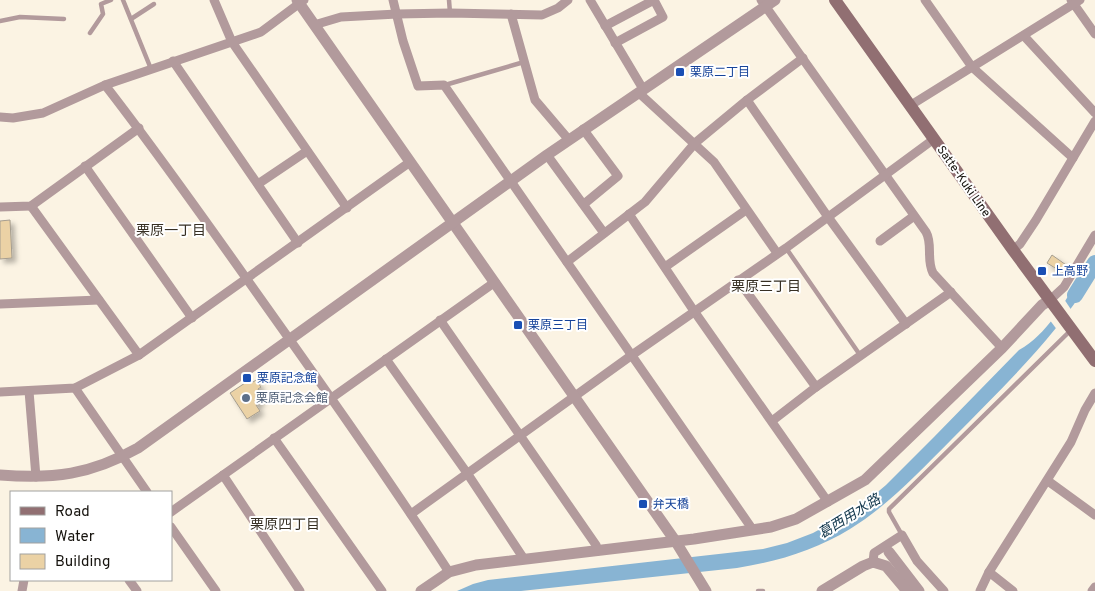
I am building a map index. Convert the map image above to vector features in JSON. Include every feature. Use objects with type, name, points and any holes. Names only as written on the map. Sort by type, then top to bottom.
[{"type":"main road","name":"Satte-Kuki Line","points":[[836,0],[1013,250],[1095,361]]},
{"type":"street","points":[[214,0],[232,42],[347,208]]},
{"type":"street","points":[[393,0],[418,86],[444,85],[753,530]]},
{"type":"street","points":[[314,26],[341,17],[397,14],[450,12],[542,15],[558,8],[568,0]]},
{"type":"street","points":[[590,0],[616,43],[641,91],[714,162],[777,253]]},
{"type":"street","points":[[605,26],[654,0],[663,16],[616,43]]},
{"type":"street","points":[[0,117],[13,118],[43,112],[105,85],[261,32],[300,1],[314,26],[676,542],[701,587]]},
{"type":"street","points":[[928,1],[972,67],[1073,158]]},
{"type":"street","points":[[911,105],[1024,36],[1075,1],[1095,34]]},
{"type":"street","points":[[0,475],[36,477],[84,472],[123,457],[138,448],[547,154],[641,91],[767,2],[802,58],[928,235],[931,269],[1002,348]]},
{"type":"street","points":[[511,14],[535,100],[569,140]]},
{"type":"street","points":[[1024,36],[1095,113]]},
{"type":"street","points":[[567,262],[645,202],[695,143],[802,58]]},
{"type":"street","points":[[173,61],[298,243]]},
{"type":"street","points":[[105,85],[139,128],[332,399],[449,572]]},
{"type":"street","points":[[747,100],[828,217],[906,324]]},
{"type":"street","points":[[1013,250],[1020,244],[1095,121]]},
{"type":"street","points":[[0,207],[30,206],[139,128]]},
{"type":"street","points":[[583,129],[618,176],[584,204]]},
{"type":"street","points":[[411,514],[694,311],[786,248],[934,139]]},
{"type":"street","points":[[258,184],[308,151]]},
{"type":"street","points":[[547,154],[604,234]]},
{"type":"street","points":[[0,392],[74,388],[139,355],[410,162]]},
{"type":"street","points":[[85,166],[192,318]]},
{"type":"street","points":[[30,206],[139,355]]},
{"type":"street","points":[[665,267],[746,210]]},
{"type":"street","points":[[629,214],[694,311],[828,502]]},
{"type":"street","points":[[880,241],[914,216]]},
{"type":"street","points":[[421,591],[449,572],[476,565],[676,542],[753,530],[787,523],[828,502],[865,480],[1002,348],[1042,305],[1052,303],[1095,236]]},
{"type":"street","points":[[738,280],[816,387]]},
{"type":"street","points":[[172,511],[495,282]]},
{"type":"street","points":[[772,421],[816,387],[950,292]]},
{"type":"street","points":[[0,304],[99,300]]},
{"type":"street","points":[[440,320],[521,435],[596,545],[598,551]]},
{"type":"street","points":[[386,359],[467,473],[524,559]]},
{"type":"street","points":[[74,388],[146,491]]},
{"type":"street","points":[[29,391],[36,477]]},
{"type":"street","points":[[980,591],[989,572],[1071,442],[1085,410],[1095,393]]},
{"type":"street","points":[[274,438],[382,591]]},
{"type":"street","points":[[223,475],[300,591]]},
{"type":"street","points":[[1048,481],[1095,514]]},
{"type":"street","points":[[172,528],[216,591]]},
{"type":"street","points":[[873,562],[874,552],[902,535],[917,561],[944,591]]},
{"type":"street","points":[[889,552],[919,591]]},
{"type":"street","points":[[822,591],[873,562],[886,566],[907,591]]},
{"type":"street","points":[[989,572],[1013,591]]},
{"type":"street","points":[[1092,591],[1095,588]]},
{"type":"lane","points":[[90,33],[103,14],[101,4],[111,0]]},
{"type":"lane","points":[[123,0],[151,69]]},
{"type":"lane","points":[[449,0],[450,12]]},
{"type":"lane","points":[[130,19],[154,4]]},
{"type":"lane","points":[[0,20],[20,17],[64,19]]},
{"type":"lane","points":[[444,85],[525,62]]},
{"type":"lane","points":[[786,248],[861,356]]},
{"type":"lane","points":[[902,535],[889,509],[1070,327]]},
{"type":"lane","points":[[758,591],[763,591]]},
{"type":"water","points":[[1081,275],[1090,280],[1060,323],[1026,363],[904,487],[864,520],[837,536],[795,554],[737,568],[521,591],[457,591],[488,580],[763,549],[787,543],[813,533],[842,517],[886,485],[1019,350],[1029,344],[1047,327]]},
{"type":"pier","points":[[1064,299],[1072,311],[1058,331],[1049,319]]},
{"type":"building","points":[[10,220],[12,258],[0,259],[0,221]]},
{"type":"building","points":[[1052,255],[1069,267],[1065,274],[1047,263]]},
{"type":"building","name":"栗原記念会館","points":[[251,379],[253,382],[256,380],[261,387],[258,389],[260,393],[257,395],[261,401],[256,405],[260,411],[247,419],[230,393]]},
{"type":"waterway","name":"葛西用水路","points":[[1075,295],[1095,263]]},
{"type":"place","name":"栗原二丁目","points":[[680,72]]},
{"type":"place","name":"上高野","points":[[1042,271]]},
{"type":"place","name":"栗原三丁目","points":[[518,325]]},
{"type":"place","name":"栗原記念館","points":[[247,378]]},
{"type":"place","name":"栗原記念会館","points":[[246,398]]},
{"type":"place","name":"弁天橋","points":[[643,504]]},
{"type":"district","name":"栗原一丁目","points":[[171,230]]},
{"type":"district","name":"栗原三丁目","points":[[766,286]]},
{"type":"district","name":"栗原四丁目","points":[[285,524]]}]
